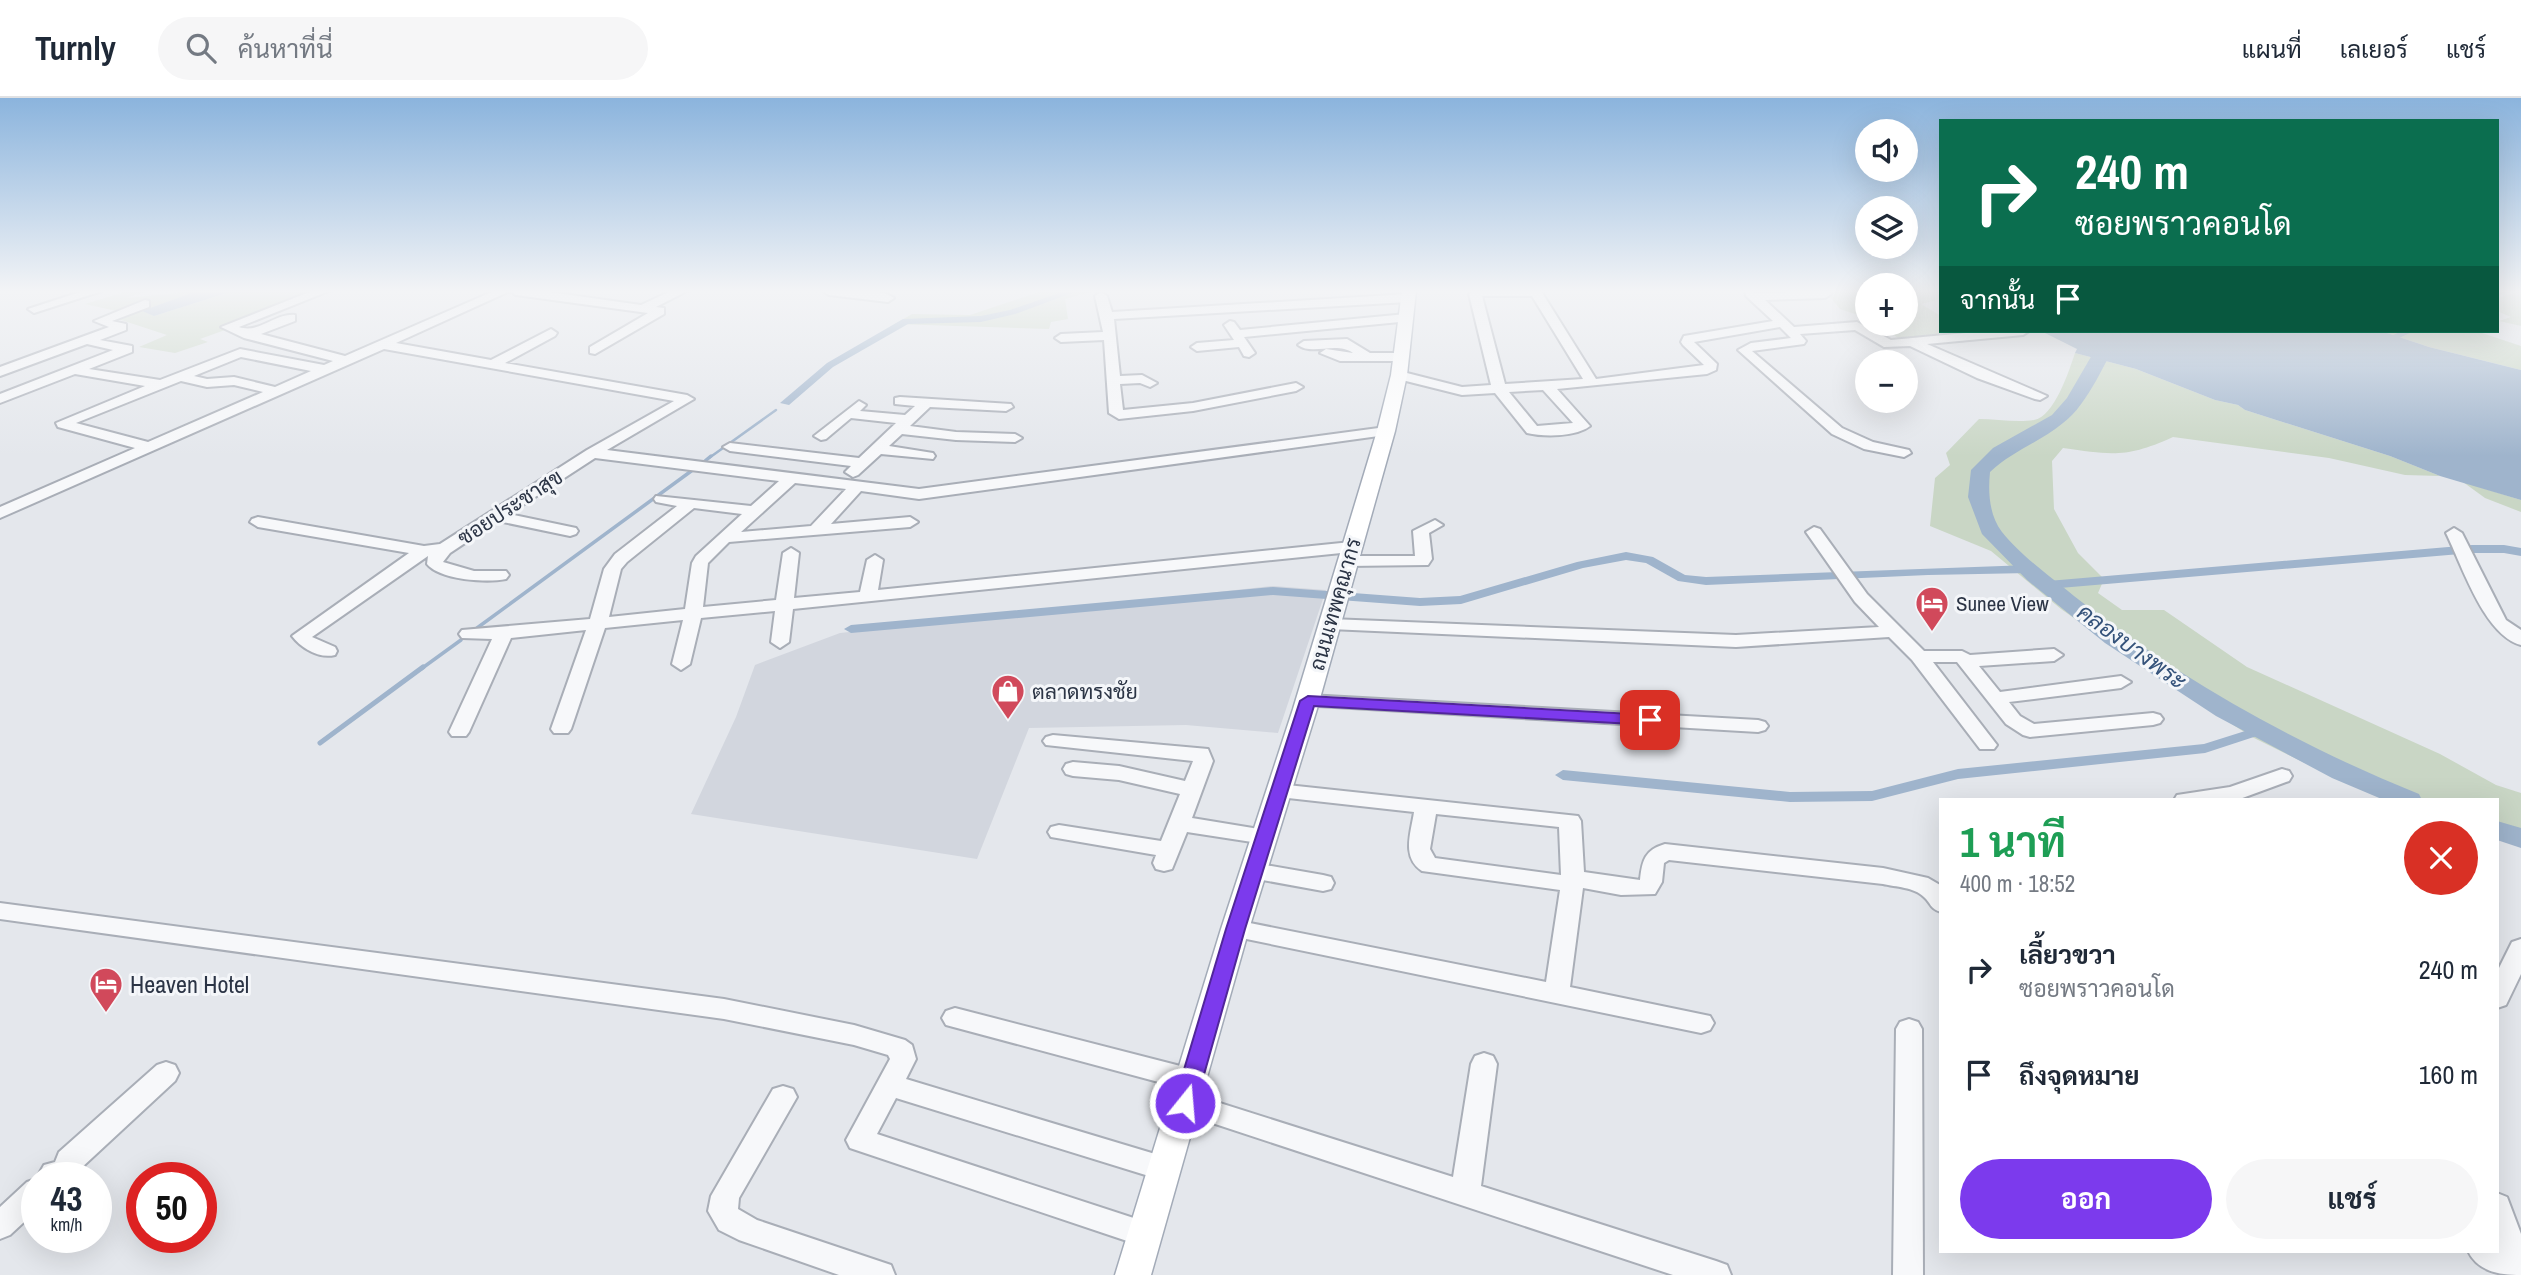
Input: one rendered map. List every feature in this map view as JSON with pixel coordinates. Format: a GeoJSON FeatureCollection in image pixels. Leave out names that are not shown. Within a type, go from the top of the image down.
{"type":"FeatureCollection","features":[{"type":"Feature","properties":{"kind":"main road","name":"ถนนเทพคุณากร"},"geometry":{"type":"LineString","coordinates":[[1133,1275],[1278,791],[1308,701],[1386,431],[1403,346]]}},
{"type":"Feature","properties":{"kind":"street"},"geometry":{"type":"LineString","coordinates":[[0,372],[73,346]]}},
{"type":"Feature","properties":{"kind":"street"},"geometry":{"type":"LineString","coordinates":[[0,399],[127,349],[112,346]]}},
{"type":"Feature","properties":{"kind":"street"},"geometry":{"type":"LineString","coordinates":[[290,346],[344,360]]}},
{"type":"Feature","properties":{"kind":"street"},"geometry":{"type":"LineString","coordinates":[[0,513],[375,346]]}},
{"type":"Feature","properties":{"kind":"street"},"geometry":{"type":"LineString","coordinates":[[390,346],[493,364],[527,346]]}},
{"type":"Feature","properties":{"kind":"street"},"geometry":{"type":"LineString","coordinates":[[595,349],[600,346]]}},
{"type":"Feature","properties":{"kind":"street"},"geometry":{"type":"LineString","coordinates":[[1110,346],[1116,413],[1122,415],[1193,407],[1296,387]]}},
{"type":"Feature","properties":{"kind":"street"},"geometry":{"type":"LineString","coordinates":[[1197,347],[1209,346]]}},
{"type":"Feature","properties":{"kind":"street"},"geometry":{"type":"LineString","coordinates":[[1352,346],[1367,357]]}},
{"type":"Feature","properties":{"kind":"street"},"geometry":{"type":"LineString","coordinates":[[1488,346],[1499,389],[1532,430],[1545,432],[1583,426],[1547,386]]}},
{"type":"Feature","properties":{"kind":"street"},"geometry":{"type":"LineString","coordinates":[[1569,346],[1592,383]]}},
{"type":"Feature","properties":{"kind":"street"},"geometry":{"type":"LineString","coordinates":[[1326,353],[1340,357],[1367,357],[1400,366],[1458,391],[1592,383],[1708,370],[1710,364],[1691,346]]}},
{"type":"Feature","properties":{"kind":"street"},"geometry":{"type":"LineString","coordinates":[[1760,346],[1744,350],[1837,430],[1869,446],[1904,453]]}},
{"type":"Feature","properties":{"kind":"street"},"geometry":{"type":"LineString","coordinates":[[1921,346],[1982,375],[2040,396]]}},
{"type":"Feature","properties":{"kind":"street"},"geometry":{"type":"LineString","coordinates":[[147,447],[108,434],[62,425],[240,353],[322,369]]}},
{"type":"Feature","properties":{"kind":"street","name":"ซอยประชาสุข"},"geometry":{"type":"LineString","coordinates":[[258,522],[424,551],[444,549],[592,453],[687,399],[493,364]]}},
{"type":"Feature","properties":{"kind":"street"},"geometry":{"type":"LineString","coordinates":[[76,370],[160,384]]}},
{"type":"Feature","properties":{"kind":"street"},"geometry":{"type":"LineString","coordinates":[[180,377],[207,383],[234,381],[274,391]]}},
{"type":"Feature","properties":{"kind":"street"},"geometry":{"type":"LineString","coordinates":[[1112,381],[1142,379],[1150,383]]}},
{"type":"Feature","properties":{"kind":"street"},"geometry":{"type":"LineString","coordinates":[[900,401],[1006,407]]}},
{"type":"Feature","properties":{"kind":"street"},"geometry":{"type":"LineString","coordinates":[[842,483],[926,403]]}},
{"type":"Feature","properties":{"kind":"street"},"geometry":{"type":"LineString","coordinates":[[821,436],[854,409],[902,425],[956,436],[1015,438]]}},
{"type":"Feature","properties":{"kind":"street"},"geometry":{"type":"LineString","coordinates":[[592,453],[907,493],[930,493],[1386,431]]}},
{"type":"Feature","properties":{"kind":"street"},"geometry":{"type":"LineString","coordinates":[[730,447],[863,463]]}},
{"type":"Feature","properties":{"kind":"street"},"geometry":{"type":"LineString","coordinates":[[878,449],[928,456]]}},
{"type":"Feature","properties":{"kind":"street"},"geometry":{"type":"LineString","coordinates":[[681,664],[693,614],[700,562],[723,538],[793,477]]}},
{"type":"Feature","properties":{"kind":"street"},"geometry":{"type":"LineString","coordinates":[[816,530],[859,485]]}},
{"type":"Feature","properties":{"kind":"street"},"geometry":{"type":"LineString","coordinates":[[663,499],[755,511]]}},
{"type":"Feature","properties":{"kind":"street"},"geometry":{"type":"LineString","coordinates":[[561,729],[598,623],[613,569],[621,558],[690,503]]}},
{"type":"Feature","properties":{"kind":"street"},"geometry":{"type":"LineString","coordinates":[[498,516],[570,531]]}},
{"type":"Feature","properties":{"kind":"street"},"geometry":{"type":"LineString","coordinates":[[723,538],[910,522]]}},
{"type":"Feature","properties":{"kind":"street"},"geometry":{"type":"LineString","coordinates":[[468,634],[1349,554],[1422,561],[1421,531],[1435,525]]}},
{"type":"Feature","properties":{"kind":"street"},"geometry":{"type":"LineString","coordinates":[[1814,532],[1861,598],[1919,656],[1987,745]]}},
{"type":"Feature","properties":{"kind":"street"},"geometry":{"type":"LineString","coordinates":[[2454,533],[2499,623],[2521,639]]}},
{"type":"Feature","properties":{"kind":"street"},"geometry":{"type":"LineString","coordinates":[[444,549],[435,564],[474,576],[500,575]]}},
{"type":"Feature","properties":{"kind":"street","name":"ซอยประชาสุข"},"geometry":{"type":"LineString","coordinates":[[328,651],[306,642],[301,636],[424,551]]}},
{"type":"Feature","properties":{"kind":"street"},"geometry":{"type":"LineString","coordinates":[[780,642],[791,553]]}},
{"type":"Feature","properties":{"kind":"street"},"geometry":{"type":"LineString","coordinates":[[868,596],[876,560]]}},
{"type":"Feature","properties":{"kind":"street"},"geometry":{"type":"LineString","coordinates":[[1330,624],[1735,641],[1892,631]]}},
{"type":"Feature","properties":{"kind":"street"},"geometry":{"type":"LineString","coordinates":[[459,732],[504,632]]}},
{"type":"Feature","properties":{"kind":"street"},"geometry":{"type":"LineString","coordinates":[[1967,661],[2054,654]]}},
{"type":"Feature","properties":{"kind":"street"},"geometry":{"type":"LineString","coordinates":[[1919,656],[1956,656],[1967,661],[2013,720],[2030,731],[2153,719]]}},
{"type":"Feature","properties":{"kind":"street"},"geometry":{"type":"LineString","coordinates":[[1995,698],[2120,682]]}},
{"type":"Feature","properties":{"kind":"street"},"geometry":{"type":"LineString","coordinates":[[1308,701],[1758,726]]}},
{"type":"Feature","properties":{"kind":"street"},"geometry":{"type":"LineString","coordinates":[[1053,741],[1198,753],[1203,756],[1166,857],[1059,832]]}},
{"type":"Feature","properties":{"kind":"street"},"geometry":{"type":"LineString","coordinates":[[1073,769],[1119,773],[1192,790]]}},
{"type":"Feature","properties":{"kind":"street"},"geometry":{"type":"LineString","coordinates":[[2201,798],[2233,794],[2282,776]]}},
{"type":"Feature","properties":{"kind":"street"},"geometry":{"type":"LineString","coordinates":[[1278,791],[1570,821],[1573,881],[1557,993]]}},
{"type":"Feature","properties":{"kind":"street"},"geometry":{"type":"LineString","coordinates":[[1426,807],[1419,849],[1422,860],[1443,869],[1647,888],[1651,882],[1653,860],[1658,855],[1679,853],[1883,876],[1920,884],[1932,891],[1939,901]]}},
{"type":"Feature","properties":{"kind":"street"},"geometry":{"type":"LineString","coordinates":[[1179,823],[1265,836]]}},
{"type":"Feature","properties":{"kind":"street"},"geometry":{"type":"LineString","coordinates":[[1254,871],[1323,883]]}},
{"type":"Feature","properties":{"kind":"street"},"geometry":{"type":"LineString","coordinates":[[0,911],[724,1009],[854,1035],[896,1047],[902,1052],[903,1059],[860,1140],[1145,1234]]}},
{"type":"Feature","properties":{"kind":"street"},"geometry":{"type":"LineString","coordinates":[[1236,929],[1701,1023]]}},
{"type":"Feature","properties":{"kind":"street"},"geometry":{"type":"LineString","coordinates":[[2499,994],[2521,948]]}},
{"type":"Feature","properties":{"kind":"street"},"geometry":{"type":"LineString","coordinates":[[955,1018],[1189,1092],[1465,1194],[1716,1275]]}},
{"type":"Feature","properties":{"kind":"street"},"geometry":{"type":"LineString","coordinates":[[1908,1275],[1909,1029]]}},
{"type":"Feature","properties":{"kind":"street"},"geometry":{"type":"LineString","coordinates":[[1465,1194],[1484,1064]]}},
{"type":"Feature","properties":{"kind":"street"},"geometry":{"type":"LineString","coordinates":[[67,1162],[166,1073]]}},
{"type":"Feature","properties":{"kind":"street"},"geometry":{"type":"LineString","coordinates":[[891,1086],[1165,1169]]}},
{"type":"Feature","properties":{"kind":"street"},"geometry":{"type":"LineString","coordinates":[[783,1097],[726,1196],[723,1211],[729,1221],[749,1231],[880,1275]]}},
{"type":"Feature","properties":{"kind":"street"},"geometry":{"type":"LineString","coordinates":[[0,1226],[21,1206]]}},
{"type":"Feature","properties":{"kind":"street"},"geometry":{"type":"LineString","coordinates":[[2499,1212],[2520,1273]]}},
{"type":"Feature","properties":{"kind":"street"},"geometry":{"type":"LineString","coordinates":[[2486,1253],[2520,1273]]}},
{"type":"Feature","properties":{"kind":"shaded area","name":"ตลาดทรงชัย"},"geometry":{"type":"Polygon","coordinates":[[[1273,586],[1326,590],[1278,733],[1186,725],[1029,728],[977,859],[691,814],[736,717],[755,665],[840,633],[1273,586]]]}},
{"type":"Feature","properties":{"kind":"green space"},"geometry":{"type":"Polygon","coordinates":[[[142,346],[196,346],[175,353],[139,347],[142,346]]]}},
{"type":"Feature","properties":{"kind":"green space"},"geometry":{"type":"Polygon","coordinates":[[[2426,346],[2521,346],[2521,370],[2426,346]]]}},
{"type":"Feature","properties":{"kind":"green space"},"geometry":{"type":"Polygon","coordinates":[[[2075,353],[2136,369],[2215,400],[2238,405],[2245,410],[2390,456],[2440,476],[2405,475],[2329,458],[2173,437],[2131,452],[2094,452],[2063,448],[2052,461],[2054,509],[2078,553],[2104,579],[2098,593],[2122,610],[2164,610],[2247,667],[2440,754],[2496,785],[2521,793],[2521,833],[2499,826],[2499,798],[2404,798],[2348,784],[2252,737],[2149,671],[2061,609],[1991,551],[1930,526],[1935,478],[1950,465],[1946,453],[1979,419],[2021,421],[2041,417],[2054,402],[2075,353]]]}},
{"type":"Feature","properties":{"kind":"green space"},"geometry":{"type":"Polygon","coordinates":[[[2463,482],[2521,500],[2521,512],[2485,498],[2463,482]]]}},
{"type":"Feature","properties":{"kind":"water"},"geometry":{"type":"Polygon","coordinates":[[[2071,346],[2426,346],[2521,370],[2521,500],[2440,476],[2390,456],[2245,410],[2238,405],[2215,400],[2136,369],[2075,353],[2077,349],[2071,346]]]}},
{"type":"Feature","properties":{"kind":"waterway"},"geometry":{"type":"LineString","coordinates":[[785,403],[830,365],[863,346]]}},
{"type":"Feature","properties":{"kind":"waterway","name":"คลองบางพระ"},"geometry":{"type":"LineString","coordinates":[[2105,346],[2074,400],[2058,419],[2000,452],[1981,470],[1978,497],[1992,534],[2035,575],[2113,638],[2225,711],[2341,772],[2404,798]]}},
{"type":"Feature","properties":{"kind":"waterway"},"geometry":{"type":"LineString","coordinates":[[709,458],[776,410]]}},
{"type":"Feature","properties":{"kind":"waterway"},"geometry":{"type":"LineString","coordinates":[[705,461],[711,456]]}},
{"type":"Feature","properties":{"kind":"waterway"},"geometry":{"type":"LineString","coordinates":[[477,628],[694,469]]}},
{"type":"Feature","properties":{"kind":"waterway"},"geometry":{"type":"LineString","coordinates":[[2048,585],[2472,549],[2521,552]]}},
{"type":"Feature","properties":{"kind":"waterway"},"geometry":{"type":"LineString","coordinates":[[851,629],[1273,591],[1420,602],[1461,600],[1581,565],[1626,556],[1649,560],[1682,578],[1706,581],[2029,569]]}},
{"type":"Feature","properties":{"kind":"waterway"},"geometry":{"type":"LineString","coordinates":[[421,669],[461,640]]}},
{"type":"Feature","properties":{"kind":"waterway"},"geometry":{"type":"LineString","coordinates":[[320,743],[423,667]]}},
{"type":"Feature","properties":{"kind":"waterway"},"geometry":{"type":"LineString","coordinates":[[1563,775],[1790,797],[1872,796],[1958,774],[2205,748],[2261,730]]}},
{"type":"Feature","properties":{"kind":"waterway","name":"คลองบางพระ"},"geometry":{"type":"LineString","coordinates":[[2499,831],[2521,838]]}},
{"type":"Feature","properties":{"kind":"place","name":"Sunee View"},"geometry":{"type":"Point","coordinates":[1932,633]}},
{"type":"Feature","properties":{"kind":"place","name":"ตลาดทรงชัย"},"geometry":{"type":"Point","coordinates":[1008,721]}},
{"type":"Feature","properties":{"kind":"place","name":"Heaven Hotel"},"geometry":{"type":"Point","coordinates":[106,1014]}},
{"type":"Feature","properties":{"kind":"route"},"geometry":{"type":"LineString","coordinates":[[1185,1103],[1278,791],[1308,701],[1650,720]]}}]}
